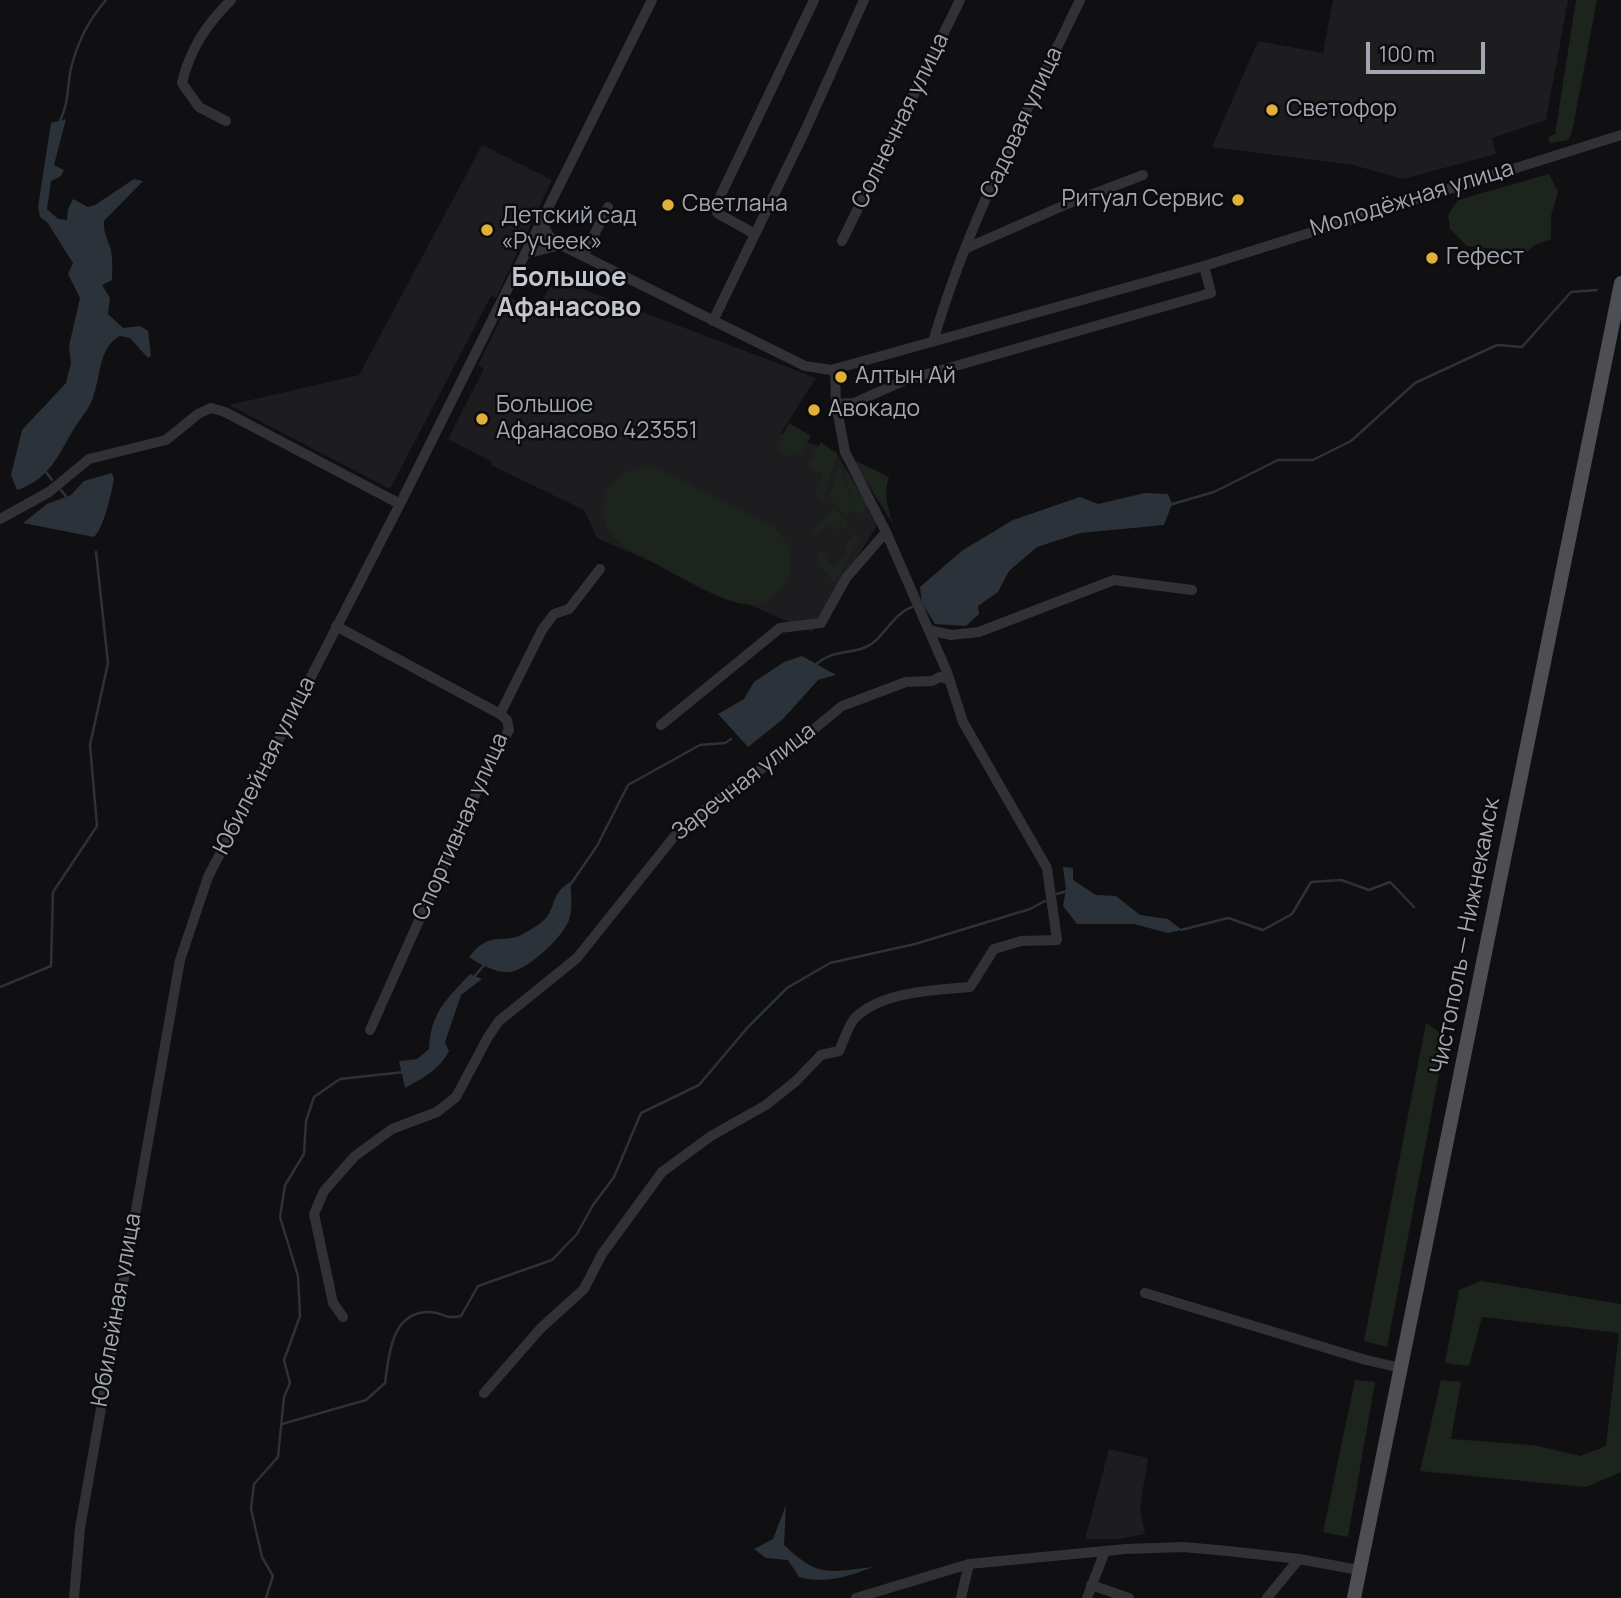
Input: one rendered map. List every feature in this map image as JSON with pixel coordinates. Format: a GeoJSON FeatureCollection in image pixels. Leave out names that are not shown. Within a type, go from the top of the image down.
{"type":"FeatureCollection","features":[{"type":"Feature","properties":{"kind":"main road","name":"Чистополь — Нижнекамск"},"geometry":{"type":"LineString","coordinates":[[1354,1598],[1621,283]]}},
{"type":"Feature","properties":{"kind":"street"},"geometry":{"type":"LineString","coordinates":[[226,121],[199,107],[182,83],[188,58],[200,35],[230,0]]}},
{"type":"Feature","properties":{"kind":"street","name":"Юбилейная улица"},"geometry":{"type":"LineString","coordinates":[[74,1598],[80,1528],[180,960],[208,877],[400,504],[652,0]]}},
{"type":"Feature","properties":{"kind":"street"},"geometry":{"type":"LineString","coordinates":[[755,234],[721,218],[717,214],[716,205],[814,0]]}},
{"type":"Feature","properties":{"kind":"street"},"geometry":{"type":"LineString","coordinates":[[713,321],[864,0]]}},
{"type":"Feature","properties":{"kind":"street","name":"Солнечная улица"},"geometry":{"type":"LineString","coordinates":[[842,241],[960,0]]}},
{"type":"Feature","properties":{"kind":"street","name":"Садовая улица"},"geometry":{"type":"LineString","coordinates":[[967,248],[981,211],[1080,0]]}},
{"type":"Feature","properties":{"kind":"street","name":"Молодёжная улица"},"geometry":{"type":"LineString","coordinates":[[541,221],[549,236],[561,245],[805,366],[835,369],[1204,266],[1621,135]]}},
{"type":"Feature","properties":{"kind":"street"},"geometry":{"type":"LineString","coordinates":[[933,342],[967,248],[1143,175]]}},
{"type":"Feature","properties":{"kind":"street"},"geometry":{"type":"LineString","coordinates":[[584,255],[608,206]]}},
{"type":"Feature","properties":{"kind":"street"},"geometry":{"type":"LineString","coordinates":[[525,254],[561,245]]}},
{"type":"Feature","properties":{"kind":"street"},"geometry":{"type":"LineString","coordinates":[[836,404],[854,403],[903,381],[1210,293],[1204,266]]}},
{"type":"Feature","properties":{"kind":"street"},"geometry":{"type":"LineString","coordinates":[[484,1393],[541,1328],[584,1289],[602,1254],[662,1172],[711,1136],[766,1105],[796,1081],[821,1055],[839,1051],[855,1017],[881,1002],[931,990],[970,987],[995,949],[1021,942],[1057,940],[1047,868],[963,722],[929,630],[886,531],[845,452],[836,404],[835,369]]}},
{"type":"Feature","properties":{"kind":"street"},"geometry":{"type":"LineString","coordinates":[[0,519],[49,492],[89,459],[166,440],[198,414],[211,408],[225,412],[400,504]]}},
{"type":"Feature","properties":{"kind":"street"},"geometry":{"type":"LineString","coordinates":[[661,724],[780,628],[821,623],[846,578],[886,531]]}},
{"type":"Feature","properties":{"kind":"street","name":"Спортивная улица"},"geometry":{"type":"LineString","coordinates":[[370,1030],[484,775],[509,730],[507,720],[500,714],[542,630],[554,614],[569,609],[600,569]]}},
{"type":"Feature","properties":{"kind":"street"},"geometry":{"type":"LineString","coordinates":[[929,630],[951,635],[979,632],[1114,580],[1192,590]]}},
{"type":"Feature","properties":{"kind":"street"},"geometry":{"type":"LineString","coordinates":[[336,626],[500,714]]}},
{"type":"Feature","properties":{"kind":"street","name":"Заречная улица"},"geometry":{"type":"LineString","coordinates":[[343,1317],[333,1303],[314,1214],[317,1203],[335,1176],[355,1156],[392,1129],[437,1112],[456,1097],[499,1021],[577,958],[681,828],[741,782],[780,757],[842,706],[906,682],[932,681],[940,677],[947,679]]}},
{"type":"Feature","properties":{"kind":"street"},"geometry":{"type":"LineString","coordinates":[[1145,1293],[1366,1360],[1401,1368]]}},
{"type":"Feature","properties":{"kind":"street"},"geometry":{"type":"LineString","coordinates":[[856,1598],[970,1564],[1105,1551],[1183,1547],[1299,1559],[1359,1570]]}},
{"type":"Feature","properties":{"kind":"street"},"geometry":{"type":"LineString","coordinates":[[1087,1598],[1105,1551]]}},
{"type":"Feature","properties":{"kind":"street"},"geometry":{"type":"LineString","coordinates":[[1267,1598],[1299,1559]]}},
{"type":"Feature","properties":{"kind":"street"},"geometry":{"type":"LineString","coordinates":[[961,1598],[970,1564]]}},
{"type":"Feature","properties":{"kind":"street"},"geometry":{"type":"LineString","coordinates":[[1091,1585],[1129,1598]]}},
{"type":"Feature","properties":{"kind":"shaded area"},"geometry":{"type":"Polygon","coordinates":[[[1333,0],[1568,0],[1546,120],[1492,138],[1496,154],[1403,179],[1353,165],[1212,147],[1258,41],[1323,53],[1333,0]]]}},
{"type":"Feature","properties":{"kind":"shaded area"},"geometry":{"type":"Polygon","coordinates":[[[1576,0],[1597,0],[1572,132],[1568,140],[1550,143],[1548,137],[1555,134],[1576,0]]]}},
{"type":"Feature","properties":{"kind":"shaded area"},"geometry":{"type":"Polygon","coordinates":[[[66,119],[54,165],[64,170],[61,176],[51,181],[47,209],[58,219],[67,220],[73,199],[88,207],[134,179],[143,181],[104,221],[112,254],[112,280],[102,285],[110,298],[108,314],[123,328],[140,326],[148,331],[151,356],[148,358],[130,338],[120,336],[113,341],[104,354],[91,403],[58,456],[37,480],[17,490],[11,475],[22,430],[66,383],[71,363],[69,346],[80,298],[68,274],[73,263],[47,222],[40,217],[38,207],[51,123],[66,119]]]}},
{"type":"Feature","properties":{"kind":"shaded area"},"geometry":{"type":"Polygon","coordinates":[[[482,145],[552,180],[496,298],[491,296],[390,489],[229,405],[359,375],[482,145]]]}},
{"type":"Feature","properties":{"kind":"shaded area"},"geometry":{"type":"Polygon","coordinates":[[[1549,174],[1558,192],[1551,216],[1551,239],[1535,245],[1511,265],[1507,250],[1467,246],[1450,229],[1448,215],[1458,200],[1549,174]]]}},
{"type":"Feature","properties":{"kind":"shaded area"},"geometry":{"type":"Polygon","coordinates":[[[556,279],[816,378],[781,433],[836,452],[877,525],[812,632],[597,538],[584,510],[491,465],[492,462],[448,439],[484,369],[478,365],[511,298],[535,309],[556,279]]]}},
{"type":"Feature","properties":{"kind":"shaded area"},"geometry":{"type":"Polygon","coordinates":[[[789,423],[811,436],[801,456],[793,453],[790,457],[775,449],[789,423]]]}},
{"type":"Feature","properties":{"kind":"shaded area"},"geometry":{"type":"Polygon","coordinates":[[[821,442],[837,454],[823,501],[815,494],[823,475],[807,466],[821,442]]]}},
{"type":"Feature","properties":{"kind":"shaded area"},"geometry":{"type":"Polygon","coordinates":[[[852,459],[889,477],[886,495],[893,524],[852,459]]]}},
{"type":"Feature","properties":{"kind":"shaded area"},"geometry":{"type":"Polygon","coordinates":[[[840,463],[853,510],[843,464],[868,506],[862,514],[853,511],[845,515],[829,497],[840,463]]]}},
{"type":"Feature","properties":{"kind":"shaded area"},"geometry":{"type":"Polygon","coordinates":[[[648,466],[664,471],[768,524],[778,532],[788,546],[791,557],[790,573],[781,590],[757,604],[738,603],[682,578],[626,547],[614,537],[606,524],[603,511],[610,486],[632,469],[648,466]]]}},
{"type":"Feature","properties":{"kind":"shaded area"},"geometry":{"type":"Polygon","coordinates":[[[112,473],[114,479],[107,510],[94,537],[23,523],[47,504],[71,495],[84,481],[112,473]]]}},
{"type":"Feature","properties":{"kind":"shaded area"},"geometry":{"type":"Polygon","coordinates":[[[1145,493],[1168,494],[1172,504],[1164,525],[1080,533],[1037,547],[1009,571],[998,592],[978,606],[979,614],[966,626],[935,624],[922,603],[920,587],[963,550],[1013,520],[1080,497],[1098,504],[1145,493]]]}},
{"type":"Feature","properties":{"kind":"shaded area"},"geometry":{"type":"Polygon","coordinates":[[[835,508],[849,524],[844,529],[841,525],[833,531],[827,525],[814,535],[811,532],[835,508]]]}},
{"type":"Feature","properties":{"kind":"shaded area"},"geometry":{"type":"Polygon","coordinates":[[[855,533],[859,537],[835,583],[816,562],[820,559],[818,554],[821,551],[833,567],[848,554],[845,547],[855,533]]]}},
{"type":"Feature","properties":{"kind":"shaded area"},"geometry":{"type":"Polygon","coordinates":[[[802,656],[836,675],[818,680],[783,719],[748,747],[718,714],[744,699],[754,682],[784,662],[802,656]]]}},
{"type":"Feature","properties":{"kind":"shaded area"},"geometry":{"type":"Polygon","coordinates":[[[1063,867],[1073,868],[1073,880],[1096,895],[1116,896],[1140,915],[1168,919],[1182,930],[1168,933],[1134,924],[1077,924],[1063,906],[1066,889],[1063,867]]]}},
{"type":"Feature","properties":{"kind":"shaded area"},"geometry":{"type":"Polygon","coordinates":[[[570,882],[569,920],[560,935],[534,960],[516,970],[504,972],[488,968],[469,957],[490,940],[516,937],[538,925],[546,918],[557,895],[570,882]]]}},
{"type":"Feature","properties":{"kind":"shaded area"},"geometry":{"type":"Polygon","coordinates":[[[470,974],[482,979],[461,995],[445,1042],[449,1051],[435,1068],[405,1088],[399,1061],[417,1059],[429,1049],[433,1025],[441,1007],[470,974]]]}},
{"type":"Feature","properties":{"kind":"shaded area"},"geometry":{"type":"Polygon","coordinates":[[[1426,1023],[1446,1037],[1387,1347],[1364,1341],[1426,1023]]]}},
{"type":"Feature","properties":{"kind":"shaded area"},"geometry":{"type":"Polygon","coordinates":[[[1481,1281],[1621,1304],[1621,1472],[1586,1487],[1420,1471],[1441,1380],[1461,1382],[1451,1439],[1533,1445],[1580,1456],[1606,1446],[1619,1333],[1482,1317],[1469,1366],[1445,1363],[1459,1290],[1481,1281]]]}},
{"type":"Feature","properties":{"kind":"shaded area"},"geometry":{"type":"Polygon","coordinates":[[[1355,1380],[1375,1382],[1348,1537],[1323,1532],[1355,1380]]]}},
{"type":"Feature","properties":{"kind":"shaded area"},"geometry":{"type":"Polygon","coordinates":[[[1109,1449],[1148,1458],[1140,1507],[1145,1534],[1120,1539],[1085,1539],[1109,1449]]]}},
{"type":"Feature","properties":{"kind":"shaded area"},"geometry":{"type":"Polygon","coordinates":[[[786,1505],[784,1545],[796,1556],[815,1568],[824,1570],[873,1567],[845,1576],[818,1580],[799,1577],[788,1560],[766,1558],[754,1549],[773,1539],[786,1505]]]}},
{"type":"Feature","properties":{"kind":"waterway"},"geometry":{"type":"LineString","coordinates":[[60,121],[77,49],[84,32],[106,0]]}},
{"type":"Feature","properties":{"kind":"waterway"},"geometry":{"type":"LineString","coordinates":[[1169,505],[1214,492],[1278,460],[1313,460],[1351,441],[1415,383],[1497,345],[1522,347],[1571,292],[1597,290]]}},
{"type":"Feature","properties":{"kind":"waterway"},"geometry":{"type":"LineString","coordinates":[[46,472],[52,480]]}},
{"type":"Feature","properties":{"kind":"waterway"},"geometry":{"type":"LineString","coordinates":[[61,490],[67,498]]}},
{"type":"Feature","properties":{"kind":"waterway"},"geometry":{"type":"LineString","coordinates":[[0,987],[51,966],[53,892],[97,826],[90,745],[108,663],[96,552]]}},
{"type":"Feature","properties":{"kind":"waterway"},"geometry":{"type":"LineString","coordinates":[[814,666],[827,657],[872,644],[898,616],[912,607]]}},
{"type":"Feature","properties":{"kind":"waterway"},"geometry":{"type":"LineString","coordinates":[[570,885],[597,846],[628,785],[700,745],[725,743],[731,739]]}},
{"type":"Feature","properties":{"kind":"waterway"},"geometry":{"type":"LineString","coordinates":[[1181,930],[1228,918],[1263,930],[1292,914],[1311,882],[1341,880],[1369,890],[1390,882],[1414,907]]}},
{"type":"Feature","properties":{"kind":"waterway"},"geometry":{"type":"LineString","coordinates":[[1057,894],[1070,890]]}},
{"type":"Feature","properties":{"kind":"waterway"},"geometry":{"type":"LineString","coordinates":[[282,1424],[366,1400],[385,1383],[394,1337],[407,1319],[430,1312],[451,1317],[461,1316],[478,1286],[552,1260],[577,1234],[593,1205],[614,1177],[641,1113],[699,1085],[748,1027],[787,988],[830,963],[915,944],[1030,909],[1045,901]]}},
{"type":"Feature","properties":{"kind":"waterway"},"geometry":{"type":"LineString","coordinates":[[473,978],[485,964]]}},
{"type":"Feature","properties":{"kind":"waterway"},"geometry":{"type":"LineString","coordinates":[[266,1598],[273,1576],[262,1557],[251,1509],[254,1484],[278,1457],[284,1397],[290,1383],[284,1360],[300,1316],[298,1276],[280,1217],[285,1185],[304,1154],[306,1121],[314,1097],[340,1079],[404,1072]]}},
{"type":"Feature","properties":{"kind":"place","name":"Светофор"},"geometry":{"type":"Point","coordinates":[1272,110]}},
{"type":"Feature","properties":{"kind":"place","name":"Ритуал Сервис"},"geometry":{"type":"Point","coordinates":[1238,200]}},
{"type":"Feature","properties":{"kind":"place","name":"Светлана"},"geometry":{"type":"Point","coordinates":[668,205]}},
{"type":"Feature","properties":{"kind":"place","name":"Детский сад «Ручеек»"},"geometry":{"type":"Point","coordinates":[487,230]}},
{"type":"Feature","properties":{"kind":"place","name":"Гефест"},"geometry":{"type":"Point","coordinates":[1432,258]}},
{"type":"Feature","properties":{"kind":"place","name":"Алтын Ай"},"geometry":{"type":"Point","coordinates":[841,377]}},
{"type":"Feature","properties":{"kind":"place","name":"Авокадо"},"geometry":{"type":"Point","coordinates":[814,410]}},
{"type":"Feature","properties":{"kind":"place","name":"Большое Афанасово 423551"},"geometry":{"type":"Point","coordinates":[482,419]}},
{"type":"Feature","properties":{"kind":"district","name":"Большое Афанасово"},"geometry":{"type":"Point","coordinates":[569,294]}}]}
